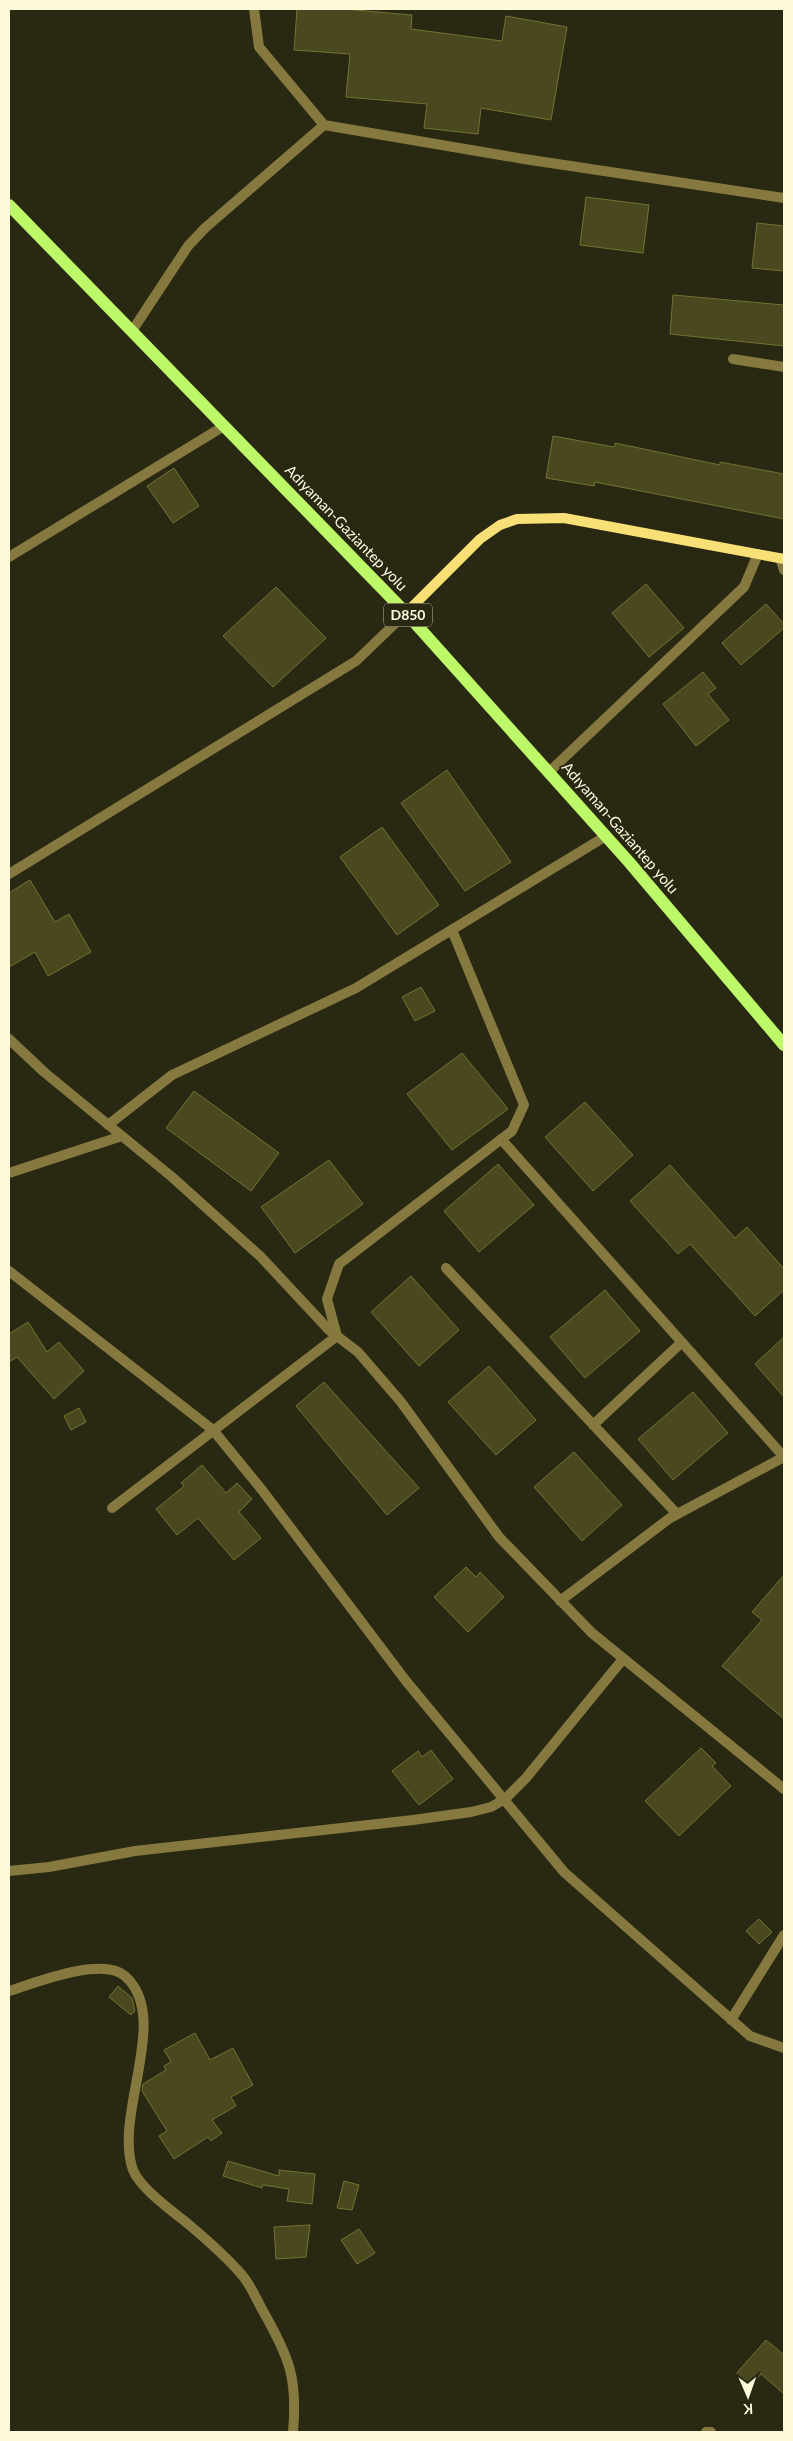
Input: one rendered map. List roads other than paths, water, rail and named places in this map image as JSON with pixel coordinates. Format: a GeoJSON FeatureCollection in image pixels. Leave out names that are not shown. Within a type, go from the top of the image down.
{"type":"FeatureCollection","features":[{"type":"Feature","properties":{"kind":"main road","name":"Adıyaman-Gaziantep yolu"},"geometry":{"type":"LineString","coordinates":[[9,205],[406,613],[606,836],[784,1045]]}},
{"type":"Feature","properties":{"kind":"street"},"geometry":{"type":"LineString","coordinates":[[254,9],[259,47],[324,125],[524,159],[784,198]]}},
{"type":"Feature","properties":{"kind":"street"},"geometry":{"type":"LineString","coordinates":[[132,331],[188,246],[205,228],[324,125]]}},
{"type":"Feature","properties":{"kind":"street"},"geometry":{"type":"LineString","coordinates":[[733,359],[784,367]]}},
{"type":"Feature","properties":{"kind":"street"},"geometry":{"type":"LineString","coordinates":[[9,557],[224,426]]}},
{"type":"Feature","properties":{"kind":"street"},"geometry":{"type":"LineString","coordinates":[[9,874],[356,661],[480,539],[500,525],[516,519],[564,518],[782,559],[784,570]]}},
{"type":"Feature","properties":{"kind":"street"},"geometry":{"type":"LineString","coordinates":[[549,772],[744,587],[758,554]]}},
{"type":"Feature","properties":{"kind":"street"},"geometry":{"type":"LineString","coordinates":[[108,1125],[172,1075],[356,988],[606,836]]}},
{"type":"Feature","properties":{"kind":"street"},"geometry":{"type":"LineString","coordinates":[[337,1336],[327,1299],[339,1264],[512,1131],[524,1105],[452,930]]}},
{"type":"Feature","properties":{"kind":"street"},"geometry":{"type":"LineString","coordinates":[[9,1039],[44,1072],[122,1136],[260,1256],[337,1336],[358,1352],[401,1402],[499,1537],[592,1633],[784,1789]]}},
{"type":"Feature","properties":{"kind":"street"},"geometry":{"type":"LineString","coordinates":[[9,1173],[122,1136]]}},
{"type":"Feature","properties":{"kind":"street"},"geometry":{"type":"LineString","coordinates":[[501,1139],[784,1457],[677,1514],[560,1601]]}},
{"type":"Feature","properties":{"kind":"street"},"geometry":{"type":"LineString","coordinates":[[446,1268],[677,1514]]}},
{"type":"Feature","properties":{"kind":"street"},"geometry":{"type":"LineString","coordinates":[[9,1271],[212,1430],[262,1490],[406,1681],[564,1872],[750,2036],[784,2048]]}},
{"type":"Feature","properties":{"kind":"street"},"geometry":{"type":"LineString","coordinates":[[112,1508],[337,1336]]}},
{"type":"Feature","properties":{"kind":"street"},"geometry":{"type":"LineString","coordinates":[[593,1425],[682,1342]]}},
{"type":"Feature","properties":{"kind":"street"},"geometry":{"type":"LineString","coordinates":[[9,1871],[49,1867],[136,1851],[471,1812],[491,1807],[505,1799],[526,1778],[623,1659]]}},
{"type":"Feature","properties":{"kind":"street"},"geometry":{"type":"LineString","coordinates":[[731,2020],[784,1935]]}},
{"type":"Feature","properties":{"kind":"street"},"geometry":{"type":"LineString","coordinates":[[9,1991],[80,1969],[103,1970],[123,1974],[135,1987],[142,2007],[143,2048],[132,2094],[128,2135],[134,2170],[163,2204],[244,2276],[289,2362],[295,2392],[293,2432]]}},
{"type":"Feature","properties":{"kind":"street"},"geometry":{"type":"LineString","coordinates":[[706,2432],[711,2432]]}}]}
